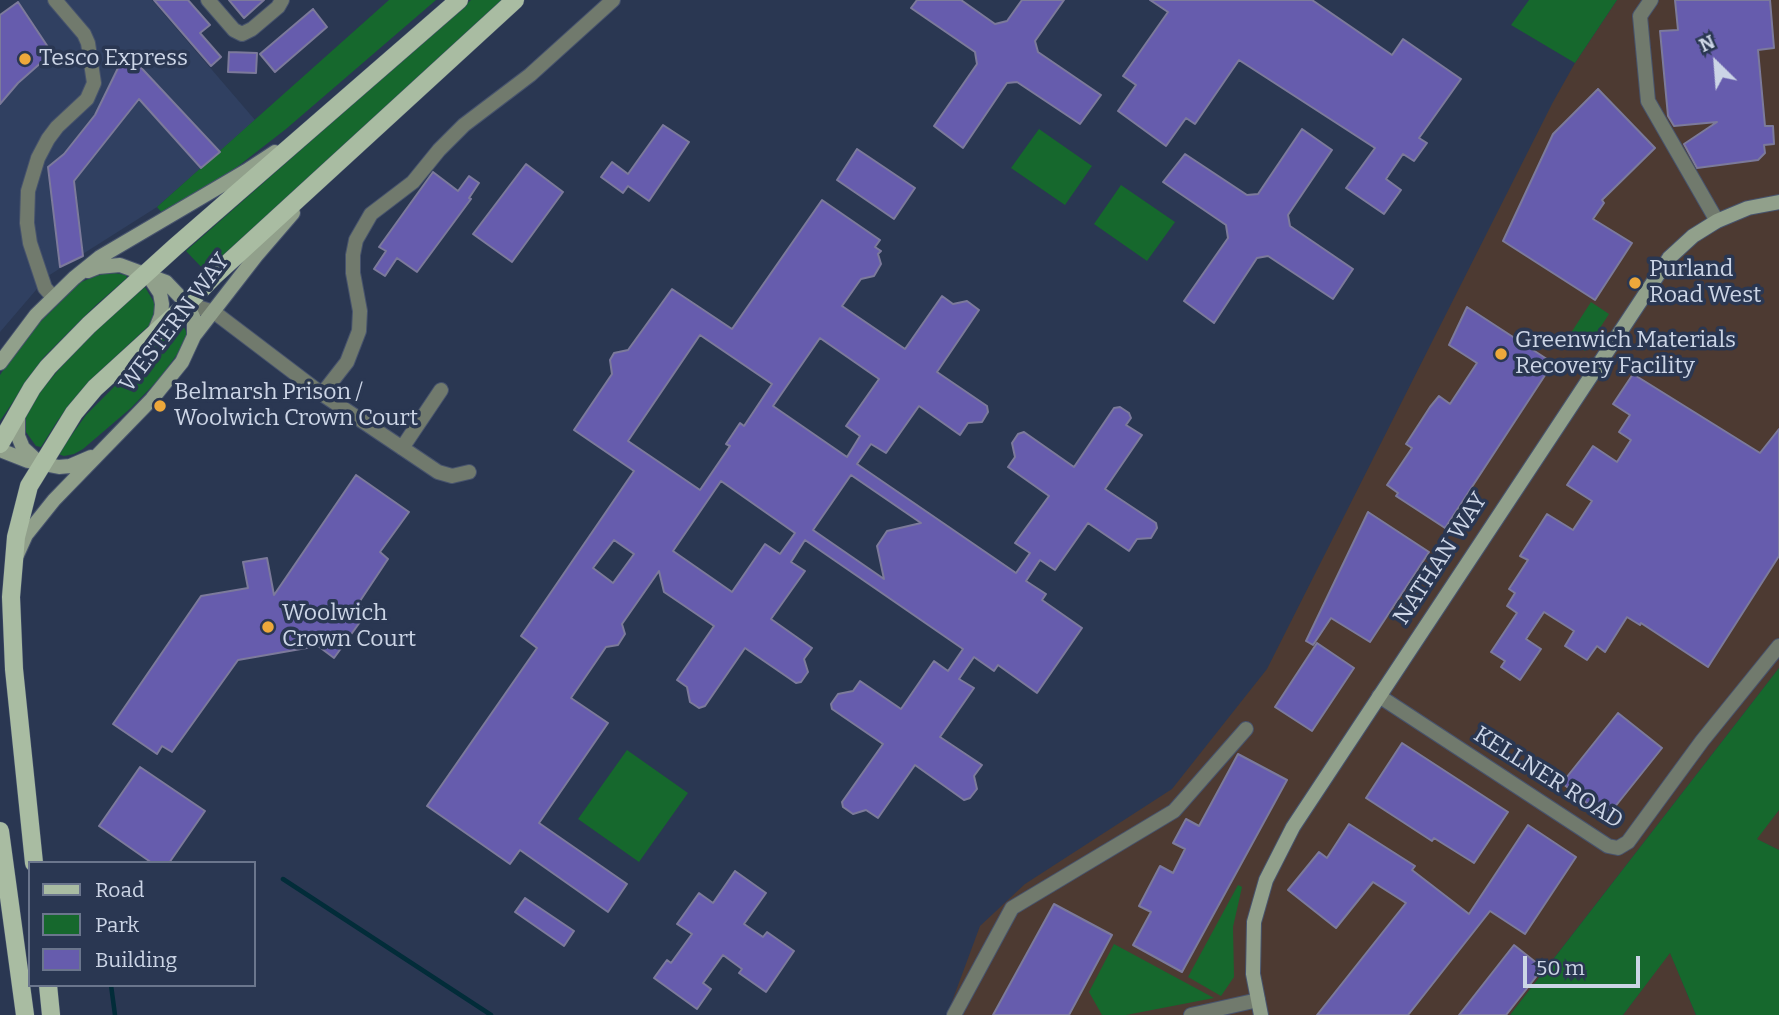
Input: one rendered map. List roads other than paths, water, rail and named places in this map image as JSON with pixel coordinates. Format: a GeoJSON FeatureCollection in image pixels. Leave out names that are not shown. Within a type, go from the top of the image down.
{"type":"FeatureCollection","features":[{"type":"Feature","properties":{"kind":"main road","name":"WESTERN WAY"},"geometry":{"type":"LineString","coordinates":[[0,444],[32,388],[65,349],[147,273],[459,0]]}},
{"type":"Feature","properties":{"kind":"main road","name":"WESTERN WAY"},"geometry":{"type":"LineString","coordinates":[[34,861],[14,669],[11,609],[12,567],[21,513],[29,486],[67,423],[95,388],[515,0]]}},
{"type":"Feature","properties":{"kind":"main road"},"geometry":{"type":"LineString","coordinates":[[0,831],[25,1015]]}},
{"type":"Feature","properties":{"kind":"main road"},"geometry":{"type":"LineString","coordinates":[[48,987],[51,1015]]}},
{"type":"Feature","properties":{"kind":"street"},"geometry":{"type":"LineString","coordinates":[[53,297],[45,288],[39,274],[30,243],[27,223],[28,191],[38,158],[57,127],[88,99],[94,83],[88,43],[84,34],[55,0]]}},
{"type":"Feature","properties":{"kind":"street"},"geometry":{"type":"LineString","coordinates":[[208,0],[234,30],[242,34],[270,14],[282,0]]}},
{"type":"Feature","properties":{"kind":"street"},"geometry":{"type":"LineString","coordinates":[[322,394],[347,362],[359,331],[360,311],[353,273],[353,255],[356,240],[371,214],[413,182],[464,125],[530,75],[613,0]]}},
{"type":"Feature","properties":{"kind":"street"},"geometry":{"type":"LineString","coordinates":[[1651,0],[1640,16],[1648,101],[1717,221]]}},
{"type":"Feature","properties":{"kind":"street","name":"WESTERN WAY"},"geometry":{"type":"LineString","coordinates":[[0,363],[20,334],[74,278],[122,243],[246,171],[352,95]]}},
{"type":"Feature","properties":{"kind":"street","name":"WESTERN WAY"},"geometry":{"type":"LineString","coordinates":[[12,567],[26,536],[54,500],[152,400],[181,362],[194,336],[256,256],[326,175]]}},
{"type":"Feature","properties":{"kind":"street","name":"NATHAN WAY"},"geometry":{"type":"LineString","coordinates":[[1259,1008],[1252,946],[1254,922],[1266,880],[1293,827],[1669,258],[1693,236],[1717,221],[1748,208],[1779,202]]}},
{"type":"Feature","properties":{"kind":"street"},"geometry":{"type":"LineString","coordinates":[[74,278],[98,267],[120,265],[166,282],[187,304],[194,319],[194,336]]}},
{"type":"Feature","properties":{"kind":"street","name":"WESTERN WAY"},"geometry":{"type":"LineString","coordinates":[[147,273],[160,293],[162,304],[158,327],[151,337]]}},
{"type":"Feature","properties":{"kind":"street"},"geometry":{"type":"LineString","coordinates":[[187,304],[214,312],[322,394],[438,472],[452,476],[469,472]]}},
{"type":"Feature","properties":{"kind":"street"},"geometry":{"type":"LineString","coordinates":[[402,448],[441,390]]}},
{"type":"Feature","properties":{"kind":"street"},"geometry":{"type":"LineString","coordinates":[[19,409],[16,422],[23,448],[32,458],[43,464]]}},
{"type":"Feature","properties":{"kind":"street"},"geometry":{"type":"LineString","coordinates":[[0,450],[59,467],[83,461],[104,448]]}},
{"type":"Feature","properties":{"kind":"street","name":"KELLNER ROAD"},"geometry":{"type":"LineString","coordinates":[[1378,696],[1608,846],[1618,848],[1628,842],[1702,741],[1779,646]]}},
{"type":"Feature","properties":{"kind":"street"},"geometry":{"type":"LineString","coordinates":[[954,1015],[1012,908],[1174,811],[1246,729]]}},
{"type":"Feature","properties":{"kind":"street"},"geometry":{"type":"LineString","coordinates":[[1191,1015],[1259,1008]]}},
{"type":"Feature","properties":{"kind":"waterway"},"geometry":{"type":"LineString","coordinates":[[283,879],[491,1015]]}},
{"type":"Feature","properties":{"kind":"waterway"},"geometry":{"type":"LineString","coordinates":[[111,987],[115,1015]]}},
{"type":"Feature","properties":{"kind":"place","name":"Tesco Express"},"geometry":{"type":"Point","coordinates":[25,59]}},
{"type":"Feature","properties":{"kind":"place","name":"Purland Road West"},"geometry":{"type":"Point","coordinates":[1635,283]}},
{"type":"Feature","properties":{"kind":"place","name":"Greenwich Materials Recovery Facility"},"geometry":{"type":"Point","coordinates":[1501,354]}},
{"type":"Feature","properties":{"kind":"place","name":"Belmarsh Prison / Woolwich Crown Court"},"geometry":{"type":"Point","coordinates":[160,406]}},
{"type":"Feature","properties":{"kind":"place","name":"Woolwich Crown Court"},"geometry":{"type":"Point","coordinates":[268,627]}}]}
